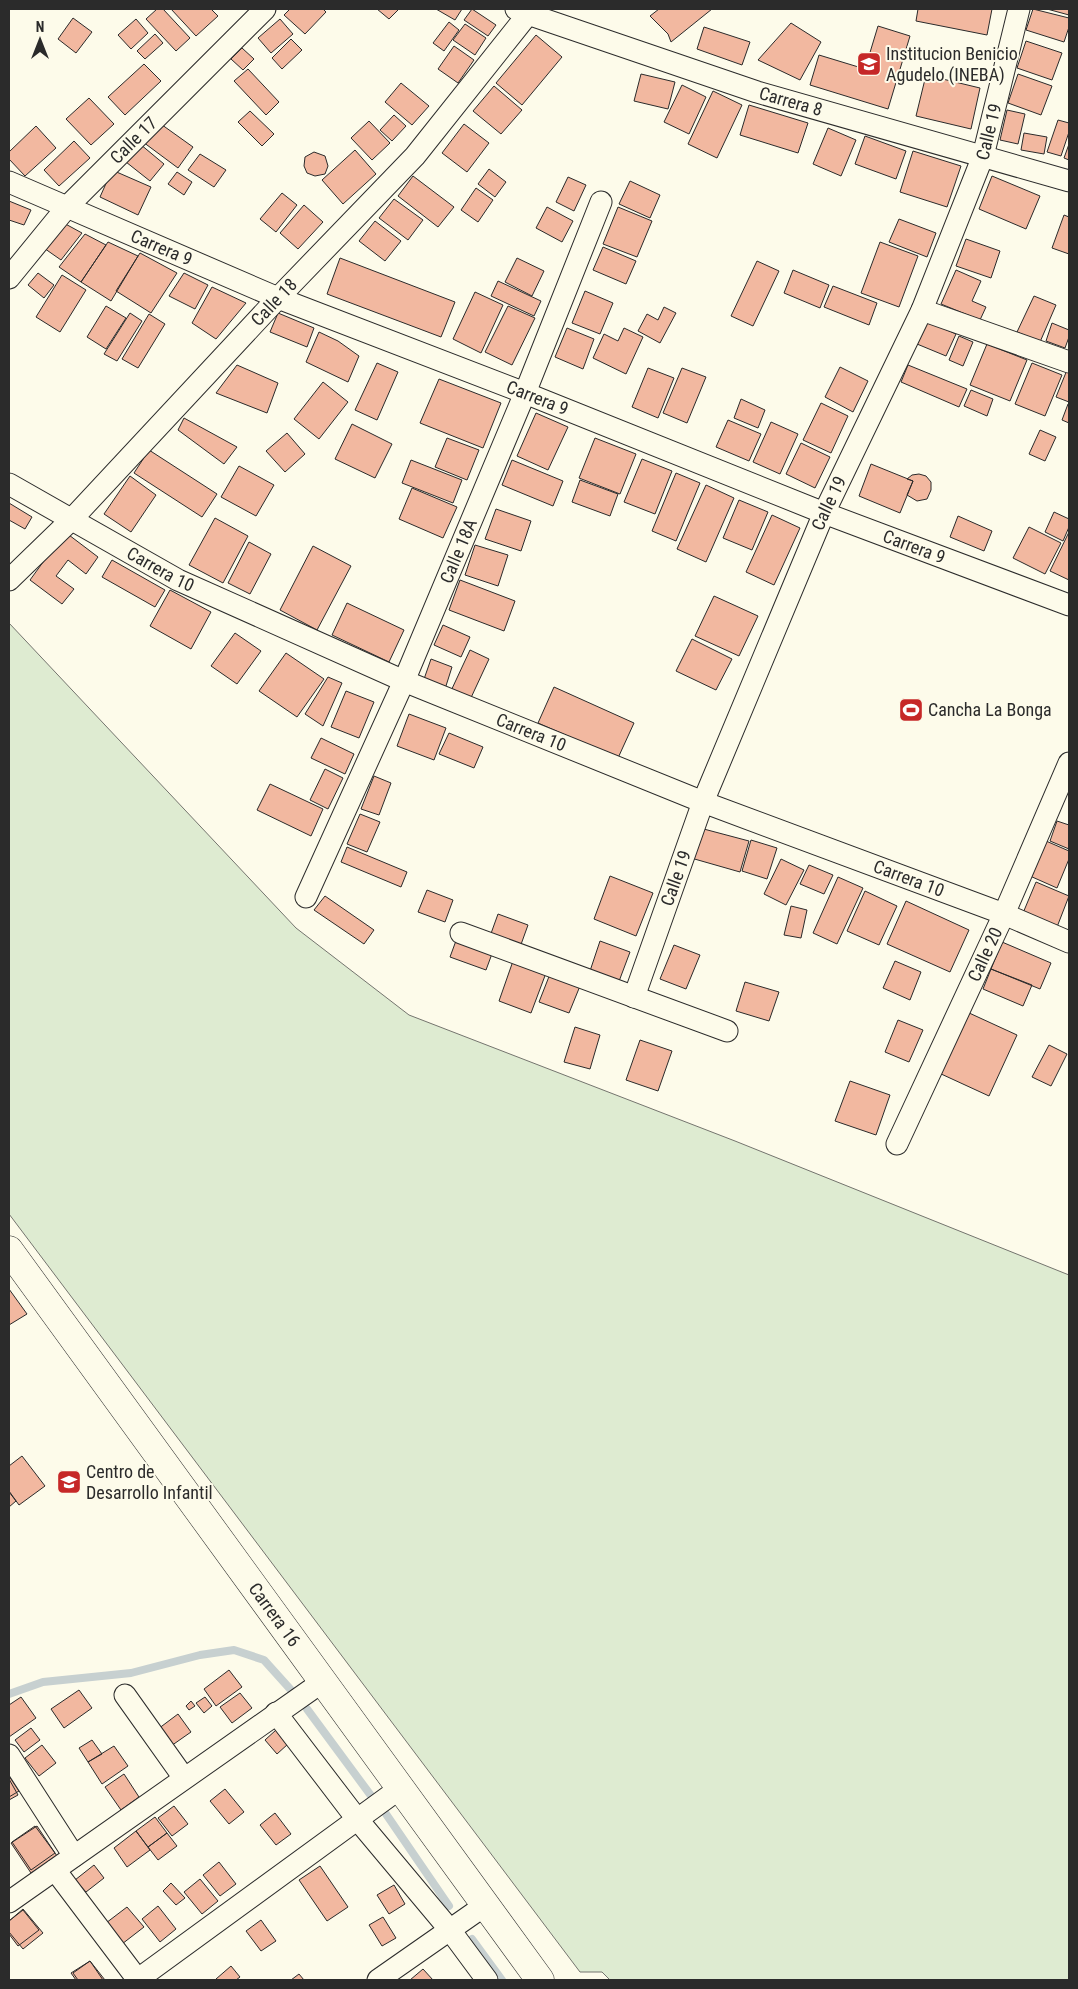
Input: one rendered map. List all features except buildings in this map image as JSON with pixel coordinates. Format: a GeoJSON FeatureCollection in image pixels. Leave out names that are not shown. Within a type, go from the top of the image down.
{"type":"FeatureCollection","features":[{"type":"Feature","properties":{"kind":"main road","name":"Carrera 16"},"geometry":{"type":"LineString","coordinates":[[9,1250],[484,1906],[540,1980]]}},
{"type":"Feature","properties":{"kind":"street","name":"Calle 17"},"geometry":{"type":"LineString","coordinates":[[9,278],[67,206],[265,9]]}},
{"type":"Feature","properties":{"kind":"street","name":"Calle 19"},"geometry":{"type":"LineString","coordinates":[[634,997],[703,802],[824,513],[922,310],[982,156],[1019,9]]}},
{"type":"Feature","properties":{"kind":"street","name":"Carrera 8"},"geometry":{"type":"LineString","coordinates":[[522,12],[757,92],[1069,181]]}},
{"type":"Feature","properties":{"kind":"street","name":"Calle 18"},"geometry":{"type":"LineString","coordinates":[[9,580],[72,519],[278,298],[415,156],[522,12]]}},
{"type":"Feature","properties":{"kind":"street","name":"Carrera 9"},"geometry":{"type":"LineString","coordinates":[[9,182],[278,298],[524,393],[824,513],[1069,605]]}},
{"type":"Feature","properties":{"kind":"street","name":"Calle 18A"},"geometry":{"type":"LineString","coordinates":[[306,897],[404,681],[601,202]]}},
{"type":"Feature","properties":{"kind":"street"},"geometry":{"type":"LineString","coordinates":[[922,310],[1069,362]]}},
{"type":"Feature","properties":{"kind":"street","name":"Carrera 10"},"geometry":{"type":"LineString","coordinates":[[9,484],[178,580],[404,681],[703,802],[1004,914],[1069,942]]}},
{"type":"Feature","properties":{"kind":"street","name":"Calle 20"},"geometry":{"type":"LineString","coordinates":[[897,1144],[1004,914],[1069,763]]}},
{"type":"Feature","properties":{"kind":"street"},"geometry":{"type":"LineString","coordinates":[[460,932],[727,1031]]}},
{"type":"Feature","properties":{"kind":"street"},"geometry":{"type":"LineString","coordinates":[[9,1902],[322,1682]]}},
{"type":"Feature","properties":{"kind":"street"},"geometry":{"type":"LineString","coordinates":[[125,1695],[184,1778]]}},
{"type":"Feature","properties":{"kind":"street"},"geometry":{"type":"LineString","coordinates":[[276,1713],[358,1819],[450,1930],[487,1980]]}},
{"type":"Feature","properties":{"kind":"street"},"geometry":{"type":"LineString","coordinates":[[9,1756],[74,1856]]}},
{"type":"Feature","properties":{"kind":"street"},"geometry":{"type":"LineString","coordinates":[[54,1870],[137,1980],[399,1788]]}},
{"type":"Feature","properties":{"kind":"street"},"geometry":{"type":"LineString","coordinates":[[378,1980],[484,1906]]}},
{"type":"Feature","properties":{"kind":"green space"},"geometry":{"type":"Polygon","coordinates":[[[9,623],[296,928],[409,1015],[735,1141],[1069,1275],[1069,1980],[610,1980],[602,1972],[580,1972],[9,1214],[9,623]]]}},
{"type":"Feature","properties":{"kind":"waterway"},"geometry":{"type":"LineString","coordinates":[[9,1694],[43,1682],[131,1673],[200,1655],[234,1650],[264,1660],[291,1690]]}},
{"type":"Feature","properties":{"kind":"waterway"},"geometry":{"type":"LineString","coordinates":[[307,1709],[372,1797]]}},
{"type":"Feature","properties":{"kind":"waterway"},"geometry":{"type":"LineString","coordinates":[[386,1814],[449,1906]]}},
{"type":"Feature","properties":{"kind":"waterway"},"geometry":{"type":"LineString","coordinates":[[472,1939],[502,1980]]}},
{"type":"Feature","properties":{"kind":"place","name":"Institucion Benicio Agudelo (INEBA)"},"geometry":{"type":"Point","coordinates":[869,64]}},
{"type":"Feature","properties":{"kind":"place","name":"Cancha La Bonga"},"geometry":{"type":"Point","coordinates":[911,710]}},
{"type":"Feature","properties":{"kind":"place","name":"Centro de Desarrollo Infantil"},"geometry":{"type":"Point","coordinates":[69,1482]}}]}
